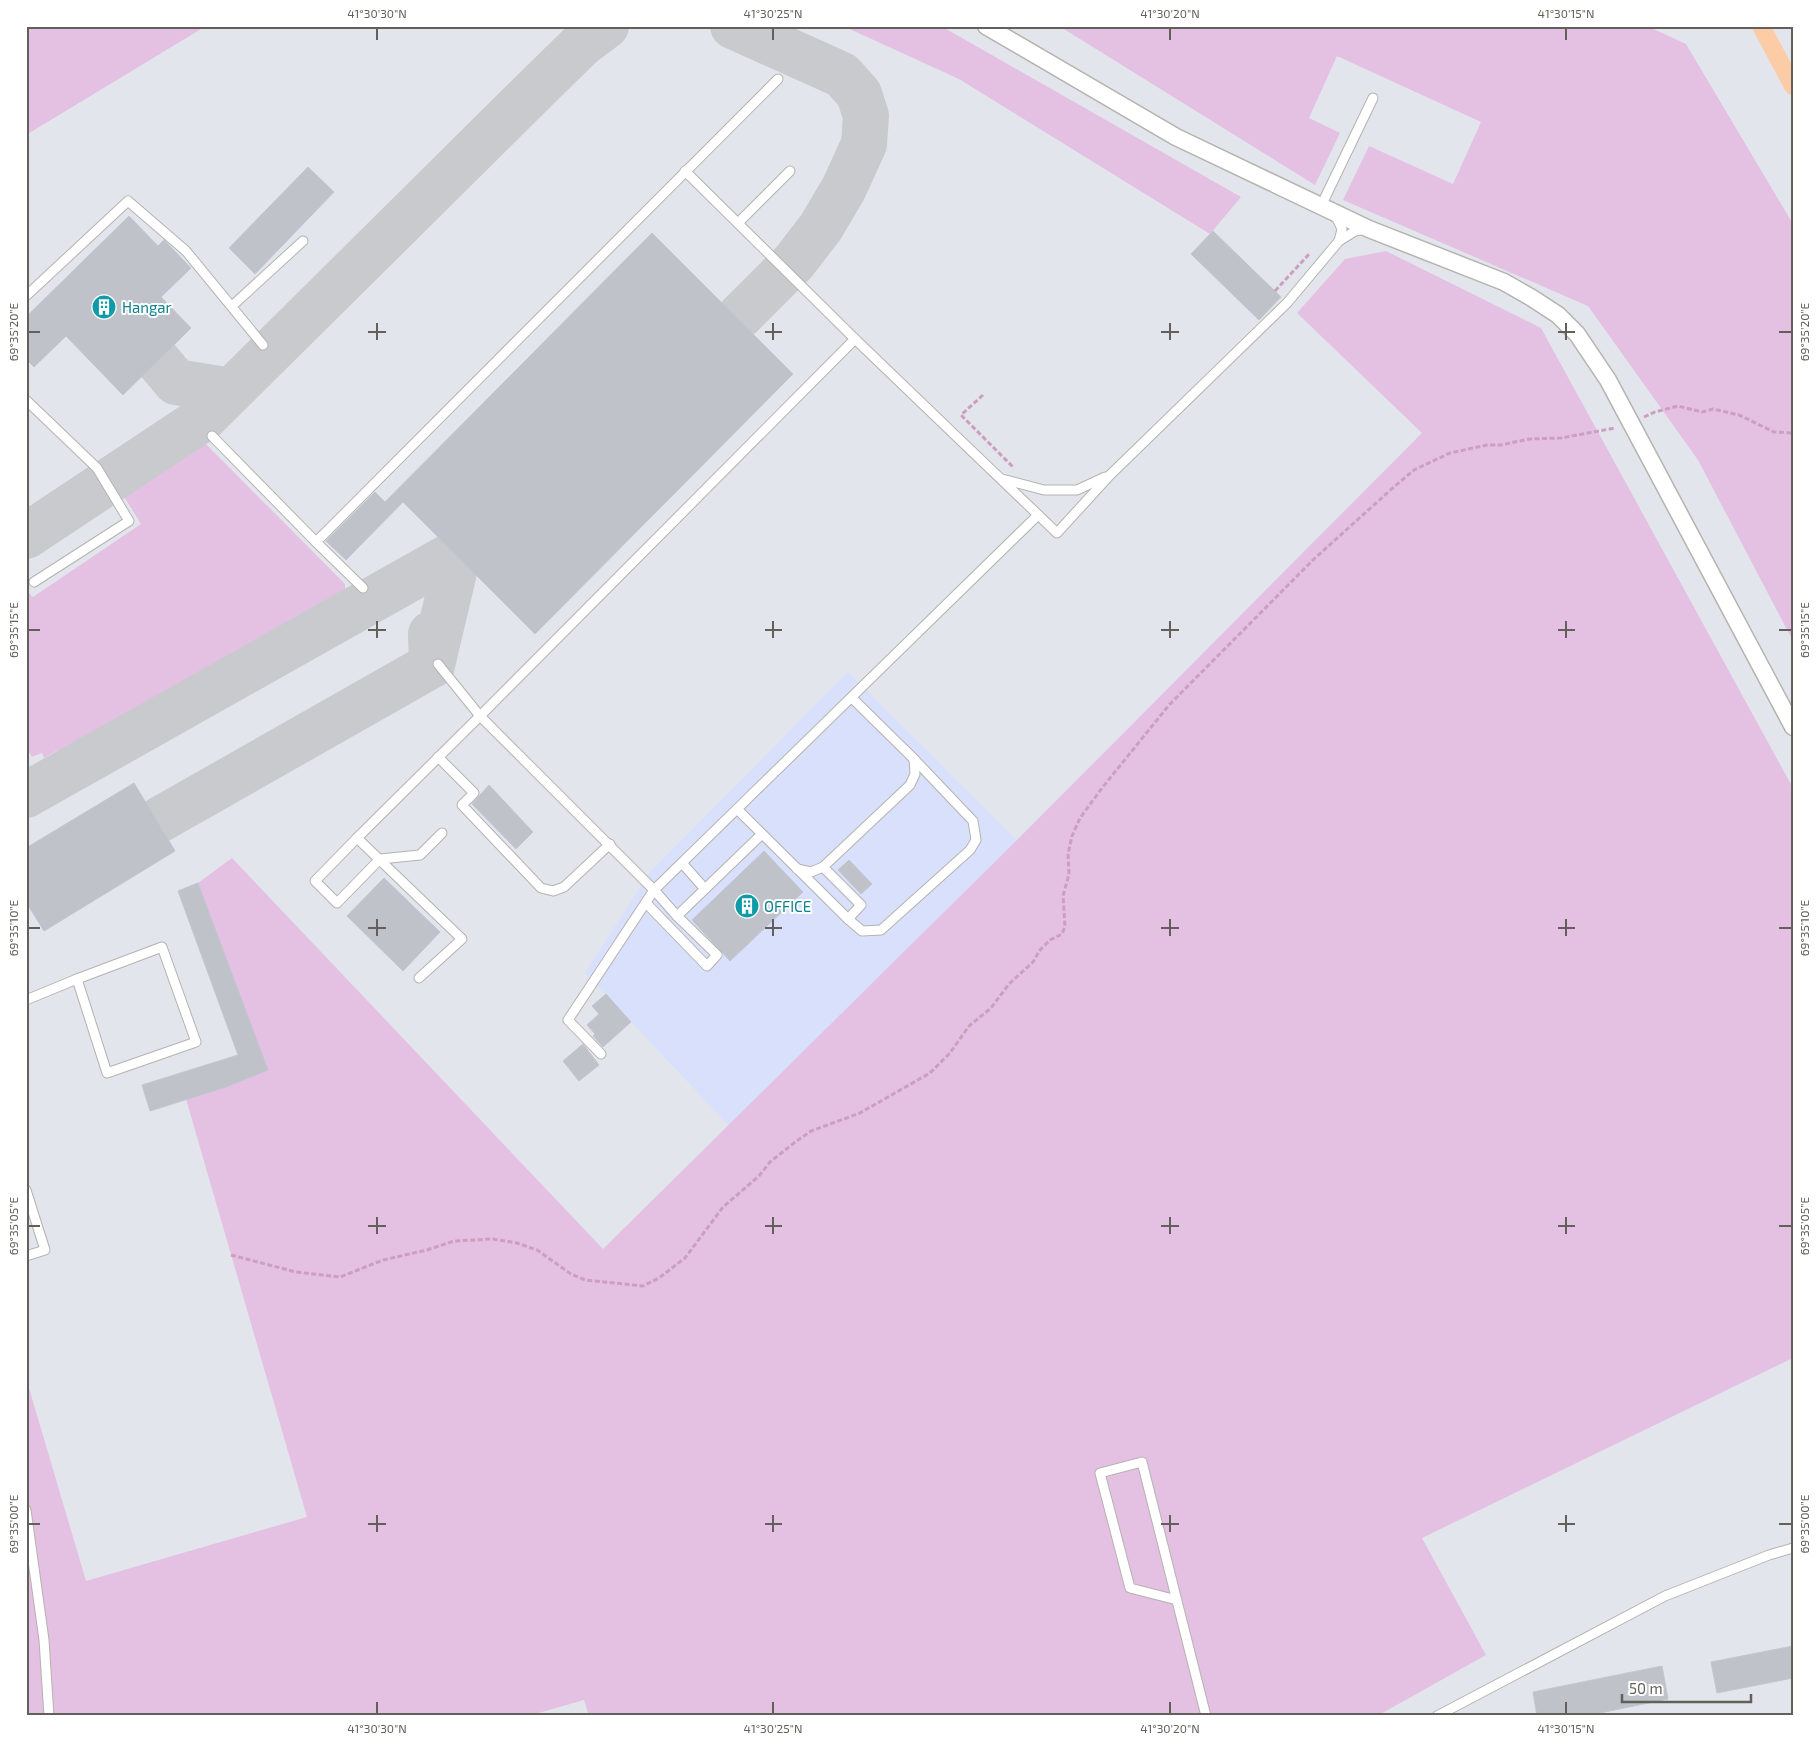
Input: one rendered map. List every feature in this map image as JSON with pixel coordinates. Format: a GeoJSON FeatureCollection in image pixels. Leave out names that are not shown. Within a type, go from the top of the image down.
{"type":"FeatureCollection","features":[{"type":"Feature","properties":{"kind":"street"},"geometry":{"type":"LineString","coordinates":[[986,26],[1176,137],[1369,229],[1504,282],[1558,315],[1576,334],[1608,380],[1793,726]]}},
{"type":"Feature","properties":{"kind":"lane"},"geometry":{"type":"LineString","coordinates":[[316,542],[778,79]]}},
{"type":"Feature","properties":{"kind":"lane"},"geometry":{"type":"LineString","coordinates":[[1339,241],[1342,229],[1328,209],[1373,98]]}},
{"type":"Feature","properties":{"kind":"lane"},"geometry":{"type":"LineString","coordinates":[[685,171],[855,339],[1057,532],[1110,475],[1286,303],[1339,241],[1355,232],[1369,229]]}},
{"type":"Feature","properties":{"kind":"lane"},"geometry":{"type":"LineString","coordinates":[[738,223],[790,171]]}},
{"type":"Feature","properties":{"kind":"lane"},"geometry":{"type":"LineString","coordinates":[[26,296],[128,201],[186,251],[263,345]]}},
{"type":"Feature","properties":{"kind":"lane"},"geometry":{"type":"LineString","coordinates":[[232,306],[304,241]]}},
{"type":"Feature","properties":{"kind":"lane"},"geometry":{"type":"LineString","coordinates":[[442,833],[420,856],[380,859],[337,903],[316,881],[855,339]]}},
{"type":"Feature","properties":{"kind":"lane"},"geometry":{"type":"LineString","coordinates":[[26,400],[97,468],[129,521],[34,582]]}},
{"type":"Feature","properties":{"kind":"lane"},"geometry":{"type":"LineString","coordinates":[[212,436],[363,588]]}},
{"type":"Feature","properties":{"kind":"lane"},"geometry":{"type":"LineString","coordinates":[[1001,479],[1044,490],[1077,490],[1110,475]]}},
{"type":"Feature","properties":{"kind":"lane"},"geometry":{"type":"LineString","coordinates":[[601,1054],[568,1020],[654,890],[1038,515]]}},
{"type":"Feature","properties":{"kind":"lane"},"geometry":{"type":"LineString","coordinates":[[438,664],[480,716],[610,844],[677,916],[717,955],[706,966],[646,903]]}},
{"type":"Feature","properties":{"kind":"lane"},"geometry":{"type":"LineString","coordinates":[[737,809],[862,931],[881,930],[970,850],[976,840],[972,821],[914,759],[852,698]]}},
{"type":"Feature","properties":{"kind":"lane"},"geometry":{"type":"LineString","coordinates":[[438,757],[474,793],[462,805],[541,888],[553,891],[564,886],[610,844]]}},
{"type":"Feature","properties":{"kind":"lane"},"geometry":{"type":"LineString","coordinates":[[797,869],[811,872],[823,868],[910,785],[915,774],[914,759]]}},
{"type":"Feature","properties":{"kind":"lane"},"geometry":{"type":"LineString","coordinates":[[677,916],[762,834]]}},
{"type":"Feature","properties":{"kind":"lane"},"geometry":{"type":"LineString","coordinates":[[357,838],[462,939],[419,978]]}},
{"type":"Feature","properties":{"kind":"lane"},"geometry":{"type":"LineString","coordinates":[[682,863],[705,889]]}},
{"type":"Feature","properties":{"kind":"lane"},"geometry":{"type":"LineString","coordinates":[[823,868],[861,906],[848,919]]}},
{"type":"Feature","properties":{"kind":"lane"},"geometry":{"type":"LineString","coordinates":[[26,1000],[77,979],[162,947],[196,1042],[107,1073],[77,979]]}},
{"type":"Feature","properties":{"kind":"lane"},"geometry":{"type":"LineString","coordinates":[[26,1190],[45,1250],[26,1256]]}},
{"type":"Feature","properties":{"kind":"lane"},"geometry":{"type":"LineString","coordinates":[[1177,1600],[1130,1588],[1100,1473],[1142,1462],[1177,1600],[1206,1716]]}},
{"type":"Feature","properties":{"kind":"lane"},"geometry":{"type":"LineString","coordinates":[[26,1510],[44,1640],[49,1716]]}},
{"type":"Feature","properties":{"kind":"lane"},"geometry":{"type":"LineString","coordinates":[[1437,1716],[1665,1596],[1769,1555],[1793,1548]]}},
{"type":"Feature","properties":{"kind":"path"},"geometry":{"type":"LineString","coordinates":[[1275,291],[1313,249]]}},
{"type":"Feature","properties":{"kind":"path"},"geometry":{"type":"LineString","coordinates":[[982,395],[961,415],[1016,471]]}},
{"type":"Feature","properties":{"kind":"path"},"geometry":{"type":"LineString","coordinates":[[231,1255],[296,1272],[340,1277],[383,1260],[454,1242],[492,1239],[517,1243],[537,1250],[571,1274],[585,1280],[643,1286],[658,1278],[685,1258],[723,1207],[759,1176],[770,1162],[794,1143],[811,1131],[860,1113],[930,1073],[950,1053],[969,1026],[990,1008],[1009,984],[1033,962],[1040,950],[1050,940],[1062,934],[1065,926],[1063,896],[1069,874],[1068,854],[1072,836],[1080,818],[1102,788],[1169,705],[1314,559],[1414,470],[1450,453],[1529,438],[1561,438],[1616,428],[1655,412],[1678,406],[1702,412],[1713,409],[1728,411],[1774,432],[1793,433]]}},
{"type":"Feature","properties":{"kind":"shaded area"},"geometry":{"type":"Polygon","coordinates":[[[26,26],[206,26],[26,135],[26,26]]]}},
{"type":"Feature","properties":{"kind":"shaded area"},"geometry":{"type":"Polygon","coordinates":[[[843,26],[941,26],[1241,197],[1210,234],[959,79],[843,26]]]}},
{"type":"Feature","properties":{"kind":"shaded area"},"geometry":{"type":"Polygon","coordinates":[[[1059,26],[1647,26],[1686,44],[1793,224],[1793,641],[1698,460],[1588,306],[1343,200],[1369,146],[1453,184],[1481,122],[1337,56],[1309,118],[1340,133],[1315,185],[1059,26]]]}},
{"type":"Feature","properties":{"kind":"shaded area"},"geometry":{"type":"Polygon","coordinates":[[[1386,251],[1541,328],[1793,788],[1793,1358],[1422,1538],[1486,1655],[1377,1716],[589,1716],[584,1700],[528,1716],[26,1716],[26,1378],[86,1581],[307,1517],[186,1099],[267,1070],[198,883],[232,858],[603,1249],[1017,840],[1422,433],[1297,313],[1345,259],[1386,251]]]}},
{"type":"Feature","properties":{"kind":"shaded area"},"geometry":{"type":"Polygon","coordinates":[[[197,435],[345,584],[345,603],[74,754],[73,750],[61,756],[58,750],[44,758],[42,753],[32,757],[26,747],[26,590],[33,597],[141,524],[123,495],[126,480],[197,435]]]}},
{"type":"Feature","properties":{"kind":"shaded area"},"geometry":{"type":"Polygon","coordinates":[[[848,672],[1017,840],[731,1128],[585,973],[650,872],[848,672]]]}},
{"type":"Feature","properties":{"kind":"building"},"geometry":{"type":"Polygon","coordinates":[[[308,167],[334,192],[255,274],[229,248],[308,167]]]}},
{"type":"Feature","properties":{"kind":"building","name":"Hangar"},"geometry":{"type":"Polygon","coordinates":[[[129,216],[158,246],[164,240],[191,268],[161,297],[191,328],[123,395],[66,336],[34,367],[26,359],[26,317],[129,216]]]}},
{"type":"Feature","properties":{"kind":"building"},"geometry":{"type":"Polygon","coordinates":[[[1213,231],[1281,297],[1259,320],[1191,254],[1213,231]]]}},
{"type":"Feature","properties":{"kind":"building"},"geometry":{"type":"Polygon","coordinates":[[[652,233],[793,374],[535,634],[403,502],[346,560],[326,541],[375,492],[385,502],[652,233]]]}},
{"type":"Feature","properties":{"kind":"building"},"geometry":{"type":"Polygon","coordinates":[[[134,783],[175,851],[44,931],[26,902],[26,848],[134,783]]]}},
{"type":"Feature","properties":{"kind":"building"},"geometry":{"type":"Polygon","coordinates":[[[489,785],[533,832],[516,849],[472,804],[489,785]]]}},
{"type":"Feature","properties":{"kind":"building","name":"OFFICE"},"geometry":{"type":"Polygon","coordinates":[[[764,851],[803,892],[730,961],[692,920],[764,851]]]}},
{"type":"Feature","properties":{"kind":"building"},"geometry":{"type":"Polygon","coordinates":[[[849,860],[872,884],[861,894],[838,870],[849,860]]]}},
{"type":"Feature","properties":{"kind":"building"},"geometry":{"type":"Polygon","coordinates":[[[384,878],[440,932],[403,971],[347,916],[384,878]]]}},
{"type":"Feature","properties":{"kind":"building"},"geometry":{"type":"Polygon","coordinates":[[[198,883],[268,1070],[226,1087],[150,1111],[142,1085],[238,1055],[178,891],[198,883]]]}},
{"type":"Feature","properties":{"kind":"building"},"geometry":{"type":"Polygon","coordinates":[[[606,994],[631,1022],[603,1047],[593,1036],[595,1034],[587,1025],[599,1014],[592,1006],[606,994]]]}},
{"type":"Feature","properties":{"kind":"building"},"geometry":{"type":"Polygon","coordinates":[[[583,1044],[599,1065],[579,1081],[563,1061],[583,1044]]]}},
{"type":"Feature","properties":{"kind":"building"},"geometry":{"type":"Polygon","coordinates":[[[1793,1646],[1793,1678],[1717,1693],[1711,1662],[1793,1646]]]}},
{"type":"Feature","properties":{"kind":"building"},"geometry":{"type":"Polygon","coordinates":[[[1662,1666],[1668,1699],[1585,1716],[1537,1716],[1533,1692],[1662,1666]]]}},
{"type":"Feature","properties":{"kind":"waterway"},"geometry":{"type":"LineString","coordinates":[[1761,26],[1793,86]]}},
{"type":"Feature","properties":{"kind":"taxiway"},"geometry":{"type":"LineString","coordinates":[[26,536],[204,418],[543,82],[583,43],[606,26]]}},
{"type":"Feature","properties":{"kind":"taxiway"},"geometry":{"type":"LineString","coordinates":[[733,26],[842,75],[859,94],[866,116],[864,144],[844,188],[821,227],[794,262],[739,317]]}},
{"type":"Feature","properties":{"kind":"taxiway"},"geometry":{"type":"LineString","coordinates":[[153,355],[176,382],[231,391]]}},
{"type":"Feature","properties":{"kind":"taxiway"},"geometry":{"type":"LineString","coordinates":[[26,795],[459,551],[432,665]]}},
{"type":"Feature","properties":{"kind":"taxiway"},"geometry":{"type":"LineString","coordinates":[[159,820],[432,665],[431,634]]}},
{"type":"Feature","properties":{"kind":"place","name":"Hangar"},"geometry":{"type":"Point","coordinates":[104,307]}},
{"type":"Feature","properties":{"kind":"place","name":"OFFICE"},"geometry":{"type":"Point","coordinates":[747,906]}}]}
